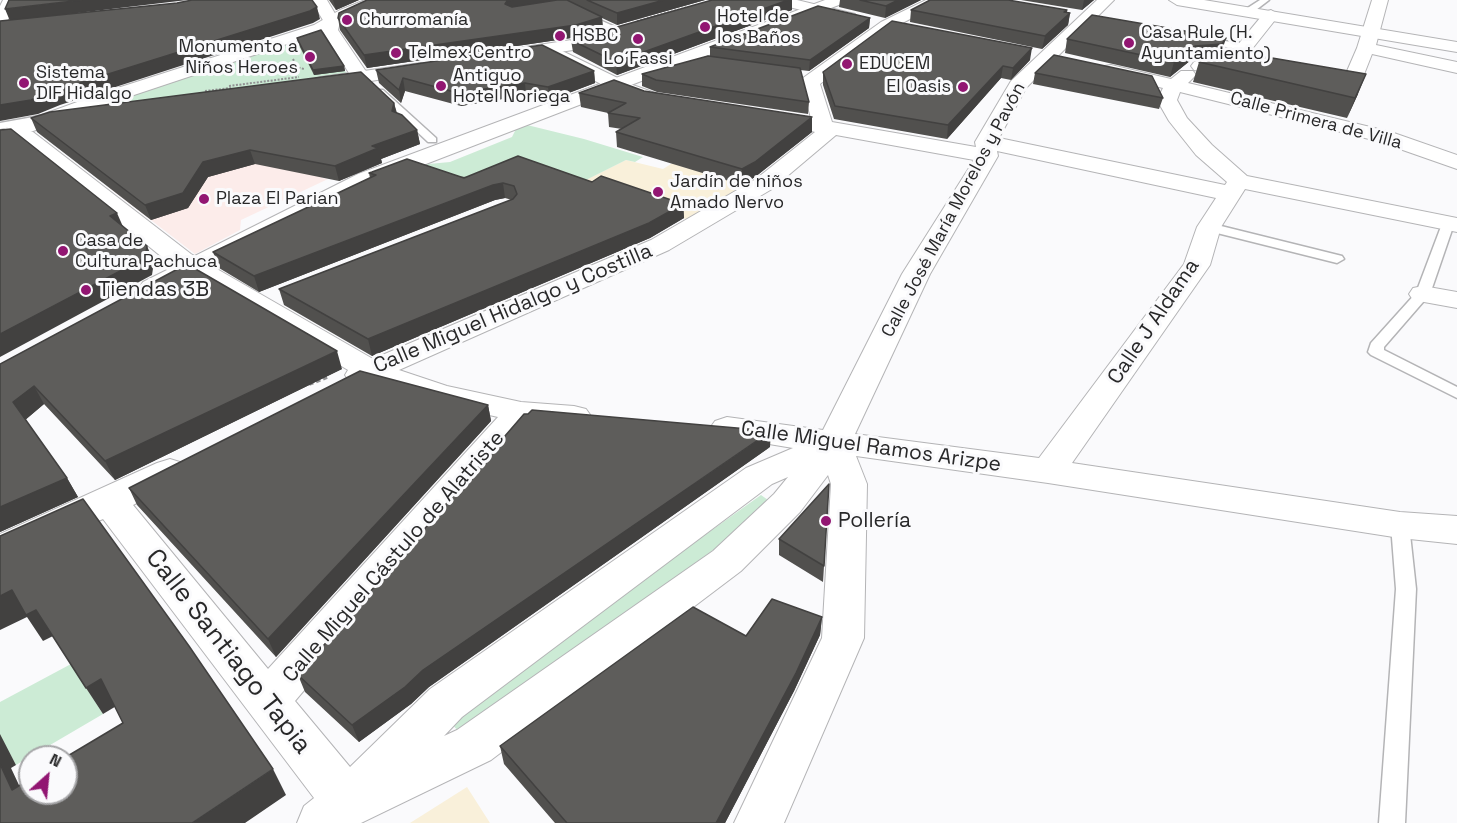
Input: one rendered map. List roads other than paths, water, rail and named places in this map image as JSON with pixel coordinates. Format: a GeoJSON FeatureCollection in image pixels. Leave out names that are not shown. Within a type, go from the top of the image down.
{"type":"FeatureCollection","features":[{"type":"Feature","properties":{"kind":"street"},"geometry":{"type":"LineString","coordinates":[[0,20],[11,0]]}},
{"type":"Feature","properties":{"kind":"street"},"geometry":{"type":"LineString","coordinates":[[319,0],[332,23],[330,30],[361,75]]}},
{"type":"Feature","properties":{"kind":"street"},"geometry":{"type":"LineString","coordinates":[[26,125],[308,33],[332,23],[346,13],[380,0]]}},
{"type":"Feature","properties":{"kind":"street"},"geometry":{"type":"LineString","coordinates":[[778,0],[898,28]]}},
{"type":"Feature","properties":{"kind":"street"},"geometry":{"type":"LineString","coordinates":[[132,300],[193,266],[366,179],[839,0]]}},
{"type":"Feature","properties":{"kind":"street"},"geometry":{"type":"LineString","coordinates":[[823,126],[808,76],[898,28],[938,0]]}},
{"type":"Feature","properties":{"kind":"street","name":"Calle José María Morelos y Pavón"},"geometry":{"type":"LineString","coordinates":[[335,813],[474,745],[727,561],[787,503],[834,443],[916,274],[986,149],[1018,85],[1045,56],[1074,16],[1107,0]]}},
{"type":"Feature","properties":{"kind":"street"},"geometry":{"type":"LineString","coordinates":[[1177,0],[1250,11],[1268,8],[1457,68]]}},
{"type":"Feature","properties":{"kind":"street"},"geometry":{"type":"LineString","coordinates":[[1301,77],[1348,84],[1352,82],[1369,40],[1380,0]]}},
{"type":"Feature","properties":{"kind":"street"},"geometry":{"type":"LineString","coordinates":[[1231,64],[1245,47],[1268,8]]}},
{"type":"Feature","properties":{"kind":"street"},"geometry":{"type":"LineString","coordinates":[[493,56],[580,44],[625,29]]}},
{"type":"Feature","properties":{"kind":"street"},"geometry":{"type":"LineString","coordinates":[[1369,40],[1457,47]]}},
{"type":"Feature","properties":{"kind":"street"},"geometry":{"type":"LineString","coordinates":[[547,49],[623,88],[667,102]]}},
{"type":"Feature","properties":{"kind":"street"},"geometry":{"type":"LineString","coordinates":[[307,78],[361,75],[435,64]]}},
{"type":"Feature","properties":{"kind":"street"},"geometry":{"type":"LineString","coordinates":[[1089,65],[1111,70],[1231,64],[1254,69]]}},
{"type":"Feature","properties":{"kind":"street"},"geometry":{"type":"LineString","coordinates":[[1198,66],[1173,86],[1167,100],[1179,121],[1235,188]]}},
{"type":"Feature","properties":{"kind":"street","name":"Calle Primera de Villa"},"geometry":{"type":"LineString","coordinates":[[1111,70],[1384,136],[1457,162]]}},
{"type":"Feature","properties":{"kind":"street"},"geometry":{"type":"LineString","coordinates":[[26,125],[145,105]]}},
{"type":"Feature","properties":{"kind":"street"},"geometry":{"type":"LineString","coordinates":[[788,120],[1235,188],[1453,225]]}},
{"type":"Feature","properties":{"kind":"street"},"geometry":{"type":"LineString","coordinates":[[26,125],[193,266],[370,370],[439,394],[521,412],[601,418]]}},
{"type":"Feature","properties":{"kind":"street","name":"Calle Miguel Hidalgo y Costilla"},"geometry":{"type":"LineString","coordinates":[[335,379],[370,370],[660,245],[764,184],[826,134],[823,126]]}},
{"type":"Feature","properties":{"kind":"street","name":"Calle J Aldama"},"geometry":{"type":"LineString","coordinates":[[1048,471],[1197,265],[1209,227],[1235,188]]}},
{"type":"Feature","properties":{"kind":"street"},"geometry":{"type":"LineString","coordinates":[[257,304],[288,292]]}},
{"type":"Feature","properties":{"kind":"street"},"geometry":{"type":"LineString","coordinates":[[1423,294],[1457,300]]}},
{"type":"Feature","properties":{"kind":"street","name":"Calle Miguel Cástulo de Alatriste"},"geometry":{"type":"LineString","coordinates":[[267,701],[521,412]]}},
{"type":"Feature","properties":{"kind":"street","name":"Calle Miguel Ramos Arizpe"},"geometry":{"type":"LineString","coordinates":[[693,424],[1048,471],[1400,525],[1457,530]]}},
{"type":"Feature","properties":{"kind":"street"},"geometry":{"type":"LineString","coordinates":[[759,823],[843,638],[849,484],[834,443]]}},
{"type":"Feature","properties":{"kind":"street"},"geometry":{"type":"LineString","coordinates":[[0,550],[109,501],[193,459]]}},
{"type":"Feature","properties":{"kind":"street","name":"Calle Santiago Tapia"},"geometry":{"type":"LineString","coordinates":[[109,501],[267,701],[335,813]]}},
{"type":"Feature","properties":{"kind":"lane"},"geometry":{"type":"LineString","coordinates":[[575,11],[625,29]]}},
{"type":"Feature","properties":{"kind":"lane"},"geometry":{"type":"LineString","coordinates":[[493,56],[576,42],[625,29]]}},
{"type":"Feature","properties":{"kind":"lane"},"geometry":{"type":"LineString","coordinates":[[1198,40],[1245,47]]}},
{"type":"Feature","properties":{"kind":"lane"},"geometry":{"type":"LineString","coordinates":[[616,83],[632,84],[698,65]]}},
{"type":"Feature","properties":{"kind":"lane"},"geometry":{"type":"LineString","coordinates":[[361,75],[432,140]]}},
{"type":"Feature","properties":{"kind":"lane"},"geometry":{"type":"LineString","coordinates":[[26,125],[113,106]]}},
{"type":"Feature","properties":{"kind":"lane"},"geometry":{"type":"LineString","coordinates":[[1453,225],[1423,294],[1376,346],[1376,352],[1457,393]]}},
{"type":"Feature","properties":{"kind":"lane"},"geometry":{"type":"LineString","coordinates":[[1209,227],[1337,259]]}},
{"type":"Feature","properties":{"kind":"lane"},"geometry":{"type":"LineString","coordinates":[[1392,823],[1406,589],[1400,525]]}},
{"type":"Feature","properties":{"kind":"place","name":"Churromanía"},"geometry":{"type":"Point","coordinates":[347,20]}},
{"type":"Feature","properties":{"kind":"place","name":"Hotel de los Baños"},"geometry":{"type":"Point","coordinates":[705,27]}},
{"type":"Feature","properties":{"kind":"place","name":"HSBC"},"geometry":{"type":"Point","coordinates":[560,36]}},
{"type":"Feature","properties":{"kind":"place","name":"Lo´Fassi"},"geometry":{"type":"Point","coordinates":[638,39]}},
{"type":"Feature","properties":{"kind":"place","name":"Casa Rule (H. Ayuntamiento)"},"geometry":{"type":"Point","coordinates":[1129,43]}},
{"type":"Feature","properties":{"kind":"place","name":"Telmex Centro"},"geometry":{"type":"Point","coordinates":[396,53]}},
{"type":"Feature","properties":{"kind":"place","name":"Monumento a Niños Heroes"},"geometry":{"type":"Point","coordinates":[310,57]}},
{"type":"Feature","properties":{"kind":"place","name":"EDUCEM"},"geometry":{"type":"Point","coordinates":[847,64]}},
{"type":"Feature","properties":{"kind":"place","name":"Sistema DIF Hidalgo"},"geometry":{"type":"Point","coordinates":[24,83]}},
{"type":"Feature","properties":{"kind":"place","name":"Antiguo Hotel Noriega"},"geometry":{"type":"Point","coordinates":[441,86]}},
{"type":"Feature","properties":{"kind":"place","name":"El Oasis"},"geometry":{"type":"Point","coordinates":[963,87]}},
{"type":"Feature","properties":{"kind":"place","name":"Jardín de niños Amado Nervo"},"geometry":{"type":"Point","coordinates":[658,192]}},
{"type":"Feature","properties":{"kind":"place","name":"Plaza El Parian"},"geometry":{"type":"Point","coordinates":[204,199]}},
{"type":"Feature","properties":{"kind":"place","name":"Casa de Cultura Pachuca"},"geometry":{"type":"Point","coordinates":[63,251]}},
{"type":"Feature","properties":{"kind":"place","name":"Tiendas 3B"},"geometry":{"type":"Point","coordinates":[86,290]}},
{"type":"Feature","properties":{"kind":"place","name":"Pollería"},"geometry":{"type":"Point","coordinates":[826,521]}}]}
